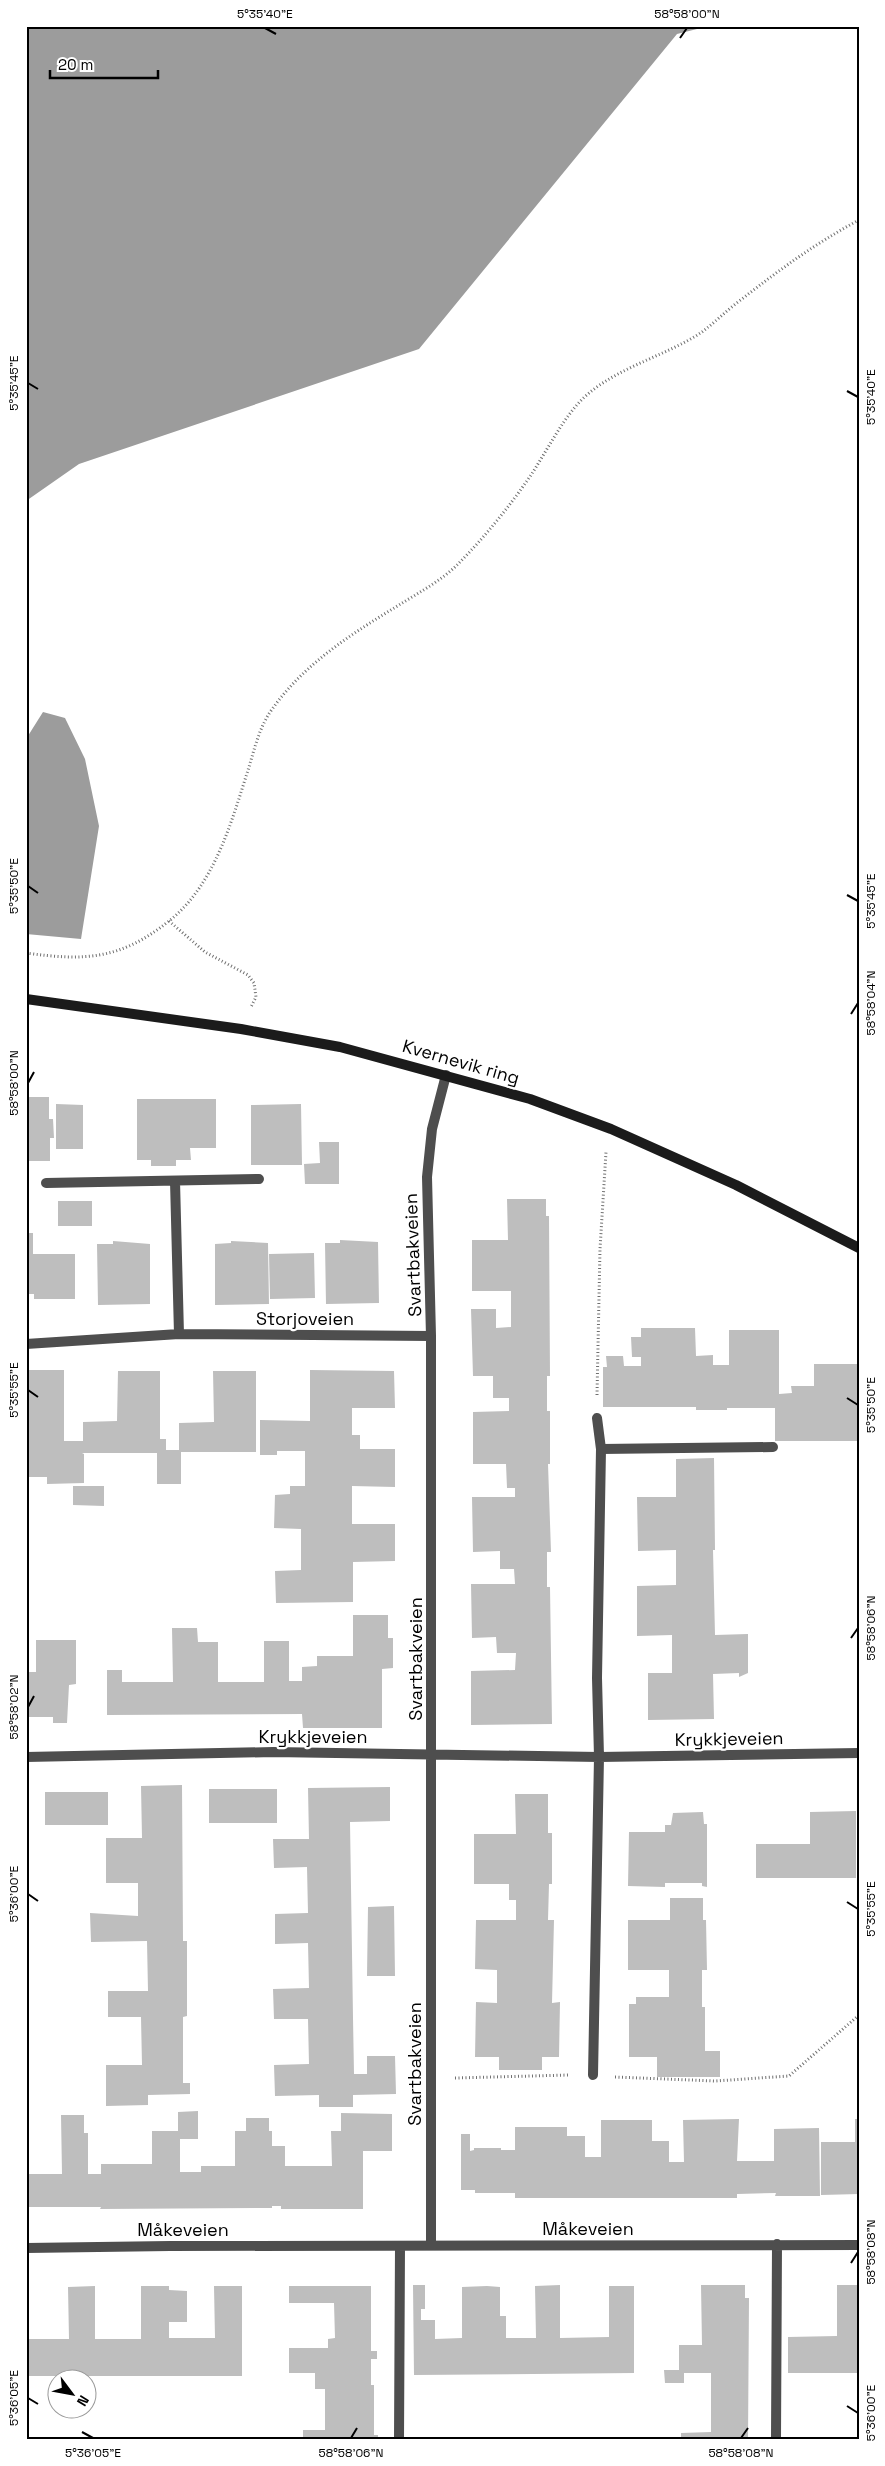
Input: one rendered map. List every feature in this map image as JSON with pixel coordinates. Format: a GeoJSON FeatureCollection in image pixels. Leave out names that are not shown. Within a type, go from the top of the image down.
{"type":"FeatureCollection","features":[{"type":"Feature","properties":{"kind":"main road","name":"Kvernevik ring"},"geometry":{"type":"LineString","coordinates":[[26,999],[241,1029],[340,1047],[530,1099],[612,1129],[736,1185],[859,1248]]}},
{"type":"Feature","properties":{"kind":"street","name":"Svartbakveien"},"geometry":{"type":"LineString","coordinates":[[431,2245],[432,1336],[427,1177],[432,1129],[446,1075]]}},
{"type":"Feature","properties":{"kind":"street"},"geometry":{"type":"LineString","coordinates":[[46,1183],[259,1179]]}},
{"type":"Feature","properties":{"kind":"street"},"geometry":{"type":"LineString","coordinates":[[175,1181],[179,1334]]}},
{"type":"Feature","properties":{"kind":"street","name":"Storjoveien"},"geometry":{"type":"LineString","coordinates":[[26,1344],[179,1334],[432,1336]]}},
{"type":"Feature","properties":{"kind":"street"},"geometry":{"type":"LineString","coordinates":[[594,2075],[601,1449],[597,1418]]}},
{"type":"Feature","properties":{"kind":"street"},"geometry":{"type":"LineString","coordinates":[[601,1449],[773,1447]]}},
{"type":"Feature","properties":{"kind":"street","name":"Krykkjeveien"},"geometry":{"type":"LineString","coordinates":[[26,1757],[273,1752],[599,1757],[859,1754]]}},
{"type":"Feature","properties":{"kind":"street"},"geometry":{"type":"LineString","coordinates":[[776,2440],[777,2244]]}},
{"type":"Feature","properties":{"kind":"street","name":"Måkeveien"},"geometry":{"type":"LineString","coordinates":[[26,2248],[431,2245],[859,2245]]}},
{"type":"Feature","properties":{"kind":"street"},"geometry":{"type":"LineString","coordinates":[[399,2440],[400,2246]]}},
{"type":"Feature","properties":{"kind":"path"},"geometry":{"type":"LineString","coordinates":[[26,953],[64,958],[90,958],[114,953],[140,941],[169,921],[185,906],[196,891],[219,851],[233,818],[262,726],[286,692],[321,657],[349,636],[455,567],[530,477],[575,406],[590,392],[631,368],[675,348],[702,332],[817,243],[859,220]]}},
{"type":"Feature","properties":{"kind":"path"},"geometry":{"type":"LineString","coordinates":[[169,921],[206,952],[248,975],[254,983],[256,997],[241,1029]]}},
{"type":"Feature","properties":{"kind":"path"},"geometry":{"type":"LineString","coordinates":[[597,1418],[600,1249],[606,1151]]}},
{"type":"Feature","properties":{"kind":"path"},"geometry":{"type":"LineString","coordinates":[[432,2079],[594,2075],[715,2081],[789,2076],[859,2015]]}},
{"type":"Feature","properties":{"kind":"shaded area"},"geometry":{"type":"Polygon","coordinates":[[[26,26],[709,26],[677,34],[419,349],[79,464],[26,501],[26,26]]]}},
{"type":"Feature","properties":{"kind":"shaded area"},"geometry":{"type":"Polygon","coordinates":[[[43,712],[65,718],[85,759],[99,826],[81,939],[26,934],[26,739],[43,712]]]}},
{"type":"Feature","properties":{"kind":"building"},"geometry":{"type":"Polygon","coordinates":[[[26,1097],[49,1097],[49,1119],[53,1119],[54,1138],[50,1138],[50,1161],[26,1161],[26,1097]]]}},
{"type":"Feature","properties":{"kind":"building"},"geometry":{"type":"Polygon","coordinates":[[[137,1099],[216,1099],[216,1148],[190,1148],[191,1160],[176,1160],[176,1166],[151,1166],[151,1160],[137,1160],[137,1099]]]}},
{"type":"Feature","properties":{"kind":"building"},"geometry":{"type":"Polygon","coordinates":[[[56,1104],[83,1105],[83,1149],[56,1149],[56,1104]]]}},
{"type":"Feature","properties":{"kind":"building"},"geometry":{"type":"Polygon","coordinates":[[[301,1104],[302,1165],[251,1165],[251,1105],[301,1104]]]}},
{"type":"Feature","properties":{"kind":"building"},"geometry":{"type":"Polygon","coordinates":[[[319,1142],[339,1142],[339,1184],[305,1184],[304,1164],[320,1163],[319,1142]]]}},
{"type":"Feature","properties":{"kind":"building"},"geometry":{"type":"Polygon","coordinates":[[[507,1199],[546,1199],[546,1216],[549,1216],[550,1376],[547,1376],[547,1411],[550,1411],[550,1464],[548,1464],[551,1552],[547,1552],[547,1587],[550,1587],[552,1724],[471,1725],[471,1671],[515,1670],[516,1653],[497,1653],[496,1637],[472,1638],[471,1584],[515,1584],[514,1569],[500,1569],[500,1551],[473,1552],[472,1497],[515,1497],[515,1488],[507,1488],[506,1464],[473,1464],[473,1412],[509,1411],[509,1398],[493,1398],[493,1376],[473,1376],[471,1309],[496,1309],[496,1328],[511,1327],[511,1291],[472,1291],[472,1240],[508,1240],[507,1199]]]}},
{"type":"Feature","properties":{"kind":"building"},"geometry":{"type":"Polygon","coordinates":[[[58,1201],[92,1201],[92,1226],[58,1226],[58,1201]]]}},
{"type":"Feature","properties":{"kind":"building"},"geometry":{"type":"Polygon","coordinates":[[[26,1233],[33,1233],[33,1254],[75,1254],[75,1299],[34,1299],[34,1294],[26,1294],[26,1233]]]}},
{"type":"Feature","properties":{"kind":"building"},"geometry":{"type":"Polygon","coordinates":[[[340,1240],[378,1242],[379,1303],[326,1304],[325,1243],[340,1243],[340,1240]]]}},
{"type":"Feature","properties":{"kind":"building"},"geometry":{"type":"Polygon","coordinates":[[[113,1241],[150,1244],[150,1304],[98,1305],[97,1244],[113,1244],[113,1241]]]}},
{"type":"Feature","properties":{"kind":"building"},"geometry":{"type":"Polygon","coordinates":[[[231,1241],[268,1243],[269,1304],[215,1305],[215,1244],[231,1243],[231,1241]]]}},
{"type":"Feature","properties":{"kind":"building"},"geometry":{"type":"Polygon","coordinates":[[[314,1253],[315,1298],[270,1299],[269,1254],[314,1253]]]}},
{"type":"Feature","properties":{"kind":"building"},"geometry":{"type":"Polygon","coordinates":[[[641,1328],[695,1328],[696,1356],[713,1355],[713,1365],[729,1365],[729,1330],[779,1330],[779,1394],[792,1393],[791,1386],[814,1386],[814,1364],[859,1364],[859,1441],[775,1441],[775,1408],[696,1410],[696,1407],[603,1407],[603,1367],[607,1367],[606,1356],[623,1356],[624,1366],[641,1366],[641,1357],[632,1357],[631,1337],[641,1337],[641,1328]]]}},
{"type":"Feature","properties":{"kind":"building"},"geometry":{"type":"Polygon","coordinates":[[[26,1370],[64,1370],[64,1441],[83,1441],[83,1422],[117,1421],[118,1371],[160,1371],[160,1439],[166,1439],[166,1450],[179,1450],[179,1423],[214,1422],[213,1371],[256,1371],[256,1452],[181,1452],[181,1484],[157,1484],[157,1453],[82,1453],[84,1454],[84,1483],[47,1484],[47,1477],[26,1477],[26,1370]]]}},
{"type":"Feature","properties":{"kind":"building"},"geometry":{"type":"Polygon","coordinates":[[[310,1370],[394,1371],[395,1408],[352,1408],[352,1435],[360,1435],[360,1449],[395,1449],[395,1487],[352,1486],[352,1524],[395,1524],[395,1561],[353,1562],[353,1602],[276,1603],[275,1571],[301,1570],[301,1529],[274,1528],[275,1495],[290,1494],[290,1486],[305,1486],[305,1451],[277,1451],[277,1455],[260,1455],[260,1420],[310,1421],[310,1370]]]}},
{"type":"Feature","properties":{"kind":"building"},"geometry":{"type":"Polygon","coordinates":[[[714,1458],[715,1550],[713,1550],[715,1635],[748,1634],[748,1673],[739,1677],[739,1673],[713,1674],[714,1719],[648,1720],[648,1673],[672,1673],[672,1635],[637,1636],[637,1586],[676,1585],[676,1550],[638,1551],[637,1497],[676,1497],[676,1459],[714,1458]]]}},
{"type":"Feature","properties":{"kind":"building"},"geometry":{"type":"Polygon","coordinates":[[[73,1486],[104,1486],[104,1506],[73,1505],[73,1486]]]}},
{"type":"Feature","properties":{"kind":"building"},"geometry":{"type":"Polygon","coordinates":[[[353,1615],[388,1615],[388,1638],[393,1638],[393,1668],[382,1669],[382,1728],[303,1728],[302,1714],[107,1715],[107,1670],[122,1670],[122,1682],[173,1682],[172,1628],[197,1628],[198,1642],[218,1642],[218,1682],[264,1682],[264,1641],[289,1641],[289,1681],[302,1681],[302,1667],[317,1666],[317,1656],[353,1656],[353,1615]]]}},
{"type":"Feature","properties":{"kind":"building"},"geometry":{"type":"Polygon","coordinates":[[[36,1640],[76,1640],[76,1684],[69,1685],[67,1723],[53,1723],[53,1717],[26,1717],[26,1672],[36,1672],[36,1640]]]}},
{"type":"Feature","properties":{"kind":"building"},"geometry":{"type":"Polygon","coordinates":[[[182,1785],[183,1941],[187,1941],[187,2016],[183,2017],[183,2083],[190,2083],[190,2094],[148,2095],[148,2105],[106,2106],[106,2065],[142,2065],[141,2017],[108,2017],[108,1991],[148,1991],[147,1941],[91,1942],[90,1913],[138,1916],[138,1883],[106,1883],[106,1838],[142,1838],[141,1786],[182,1785]]]}},
{"type":"Feature","properties":{"kind":"building"},"geometry":{"type":"Polygon","coordinates":[[[390,1787],[390,1821],[350,1822],[354,2074],[367,2074],[367,2056],[395,2056],[396,2094],[353,2095],[353,2107],[319,2107],[319,2095],[275,2096],[274,2065],[309,2064],[308,2019],[274,2019],[273,1989],[309,1988],[308,1943],[275,1944],[275,1914],[308,1913],[307,1867],[274,1868],[273,1839],[309,1839],[308,1788],[390,1787]]]}},
{"type":"Feature","properties":{"kind":"building"},"geometry":{"type":"Polygon","coordinates":[[[209,1789],[277,1789],[277,1823],[209,1823],[209,1789]]]}},
{"type":"Feature","properties":{"kind":"building"},"geometry":{"type":"Polygon","coordinates":[[[45,1792],[108,1792],[108,1825],[45,1825],[45,1792]]]}},
{"type":"Feature","properties":{"kind":"building"},"geometry":{"type":"Polygon","coordinates":[[[515,1794],[548,1794],[548,1833],[552,1833],[552,1884],[549,1884],[548,1920],[554,1920],[552,2003],[560,2002],[559,2057],[542,2057],[542,2070],[499,2070],[499,2057],[475,2057],[476,2002],[497,2003],[497,1970],[475,1969],[476,1920],[516,1920],[516,1900],[509,1900],[509,1884],[474,1884],[474,1834],[516,1834],[515,1794]]]}},
{"type":"Feature","properties":{"kind":"building"},"geometry":{"type":"Polygon","coordinates":[[[856,1811],[856,1878],[756,1878],[756,1844],[810,1844],[810,1812],[856,1811]]]}},
{"type":"Feature","properties":{"kind":"building"},"geometry":{"type":"Polygon","coordinates":[[[703,1812],[704,1824],[707,1824],[707,1887],[702,1886],[702,1883],[665,1883],[665,1887],[628,1886],[629,1832],[665,1832],[665,1825],[671,1825],[673,1813],[703,1812]]]}},
{"type":"Feature","properties":{"kind":"building"},"geometry":{"type":"Polygon","coordinates":[[[670,1898],[703,1898],[703,1920],[706,1920],[707,1970],[702,1970],[702,2007],[705,2007],[705,2051],[720,2051],[720,2077],[657,2077],[657,2057],[629,2057],[629,2004],[636,2004],[636,1997],[669,1997],[669,1970],[628,1970],[628,1920],[670,1920],[670,1898]]]}},
{"type":"Feature","properties":{"kind":"building"},"geometry":{"type":"Polygon","coordinates":[[[394,1906],[395,1976],[367,1976],[368,1907],[394,1906]]]}},
{"type":"Feature","properties":{"kind":"building"},"geometry":{"type":"Polygon","coordinates":[[[198,2111],[198,2139],[180,2139],[180,2172],[201,2172],[201,2166],[235,2166],[235,2131],[246,2131],[246,2118],[269,2118],[269,2131],[272,2131],[272,2146],[285,2146],[285,2166],[332,2166],[331,2131],[341,2131],[341,2113],[392,2114],[392,2151],[363,2151],[363,2209],[281,2209],[281,2206],[272,2206],[272,2208],[100,2209],[101,2207],[26,2207],[26,2174],[62,2174],[61,2115],[84,2115],[84,2133],[88,2133],[88,2174],[101,2174],[101,2164],[152,2164],[152,2131],[178,2131],[178,2112],[198,2111]]]}},
{"type":"Feature","properties":{"kind":"building"},"geometry":{"type":"Polygon","coordinates":[[[739,2119],[737,2161],[774,2161],[774,2129],[819,2128],[820,2196],[775,2196],[776,2193],[737,2194],[737,2198],[515,2198],[515,2193],[475,2193],[475,2190],[461,2190],[461,2134],[470,2134],[470,2151],[474,2150],[474,2148],[515,2150],[515,2127],[567,2127],[567,2136],[585,2136],[585,2157],[601,2157],[601,2120],[652,2120],[652,2141],[669,2141],[669,2162],[684,2162],[683,2120],[739,2119]]]}},
{"type":"Feature","properties":{"kind":"building"},"geometry":{"type":"Polygon","coordinates":[[[855,2119],[859,2119],[859,2194],[821,2195],[821,2142],[855,2142],[855,2119]]]}},
{"type":"Feature","properties":{"kind":"building"},"geometry":{"type":"Polygon","coordinates":[[[413,2285],[425,2285],[425,2309],[421,2309],[421,2320],[435,2320],[435,2339],[462,2338],[462,2287],[500,2287],[500,2316],[506,2316],[506,2338],[536,2338],[535,2286],[560,2285],[560,2338],[609,2337],[609,2286],[634,2286],[634,2373],[414,2375],[413,2285]]]}},
{"type":"Feature","properties":{"kind":"building"},"geometry":{"type":"Polygon","coordinates":[[[701,2285],[745,2285],[745,2298],[749,2298],[748,2440],[681,2440],[681,2433],[711,2432],[711,2373],[684,2373],[684,2383],[665,2383],[664,2370],[679,2370],[679,2345],[702,2345],[701,2285]]]}},
{"type":"Feature","properties":{"kind":"building"},"geometry":{"type":"Polygon","coordinates":[[[837,2285],[859,2285],[859,2373],[788,2373],[788,2337],[837,2336],[837,2285]]]}},
{"type":"Feature","properties":{"kind":"building"},"geometry":{"type":"Polygon","coordinates":[[[95,2286],[95,2339],[141,2339],[141,2286],[169,2286],[169,2290],[187,2291],[187,2322],[169,2322],[169,2338],[215,2338],[214,2286],[242,2286],[242,2376],[98,2376],[98,2368],[48,2368],[48,2376],[26,2376],[26,2339],[69,2339],[68,2287],[95,2286]]]}},
{"type":"Feature","properties":{"kind":"building"},"geometry":{"type":"Polygon","coordinates":[[[289,2286],[371,2286],[371,2351],[377,2351],[377,2359],[371,2359],[371,2385],[374,2385],[374,2435],[378,2435],[378,2440],[303,2440],[303,2430],[325,2430],[325,2389],[315,2389],[315,2373],[289,2373],[289,2348],[328,2348],[328,2339],[335,2338],[334,2303],[289,2303],[289,2286]]]}}]}
